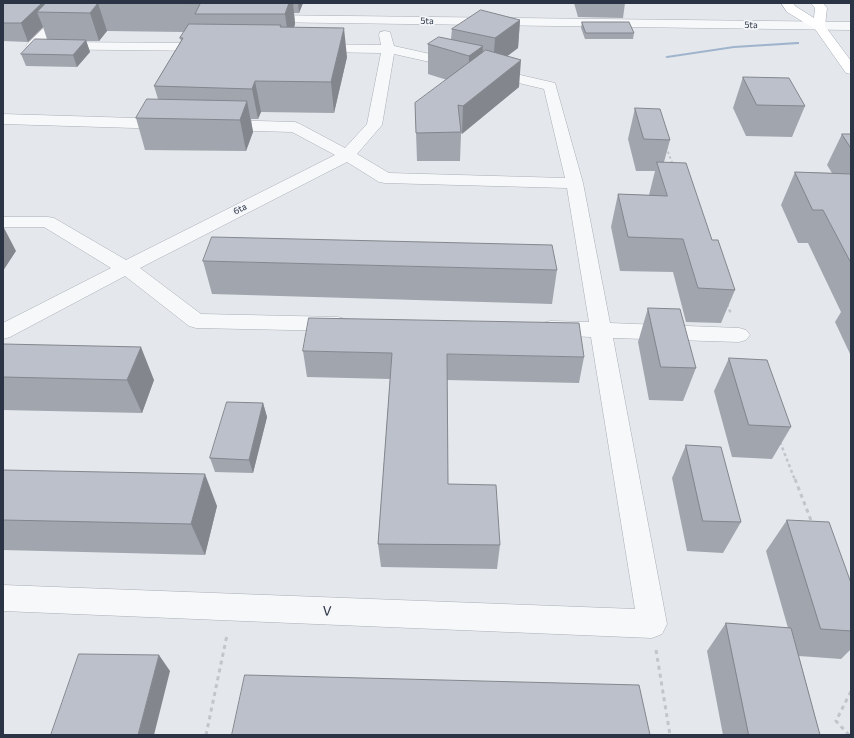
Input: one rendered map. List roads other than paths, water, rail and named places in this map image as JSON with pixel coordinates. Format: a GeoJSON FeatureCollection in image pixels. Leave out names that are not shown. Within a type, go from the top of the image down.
{"type":"FeatureCollection","features":[{"type":"Feature","properties":{"kind":"main road"},"geometry":{"type":"LineString","coordinates":[[787,3],[791,9],[819,26],[851,70]]}},
{"type":"Feature","properties":{"kind":"main road"},"geometry":{"type":"LineString","coordinates":[[817,3],[821,8],[819,26]]}},
{"type":"Feature","properties":{"kind":"street"},"geometry":{"type":"LineString","coordinates":[[76,3],[34,46],[223,47]]}},
{"type":"Feature","properties":{"kind":"street"},"geometry":{"type":"LineString","coordinates":[[47,16],[78,16]]}},
{"type":"Feature","properties":{"kind":"street","name":"5ta"},"geometry":{"type":"LineString","coordinates":[[253,19],[851,26]]}},
{"type":"Feature","properties":{"kind":"street","name":"6ta"},"geometry":{"type":"LineString","coordinates":[[3,332],[347,155],[374,125],[388,49],[381,20]]}},
{"type":"Feature","properties":{"kind":"street"},"geometry":{"type":"LineString","coordinates":[[301,48],[388,49],[550,86],[574,183],[601,330]]}},
{"type":"Feature","properties":{"kind":"street"},"geometry":{"type":"LineString","coordinates":[[3,119],[184,124]]}},
{"type":"Feature","properties":{"kind":"street"},"geometry":{"type":"LineString","coordinates":[[208,125],[294,127],[347,155],[385,178],[574,183]]}},
{"type":"Feature","properties":{"kind":"street"},"geometry":{"type":"LineString","coordinates":[[3,222],[48,222],[125,268],[196,321],[355,324]]}},
{"type":"Feature","properties":{"kind":"street"},"geometry":{"type":"LineString","coordinates":[[530,328],[739,335]]}},
{"type":"Feature","properties":{"kind":"street","name":"V"},"geometry":{"type":"LineString","coordinates":[[3,598],[652,624],[601,330]]}},
{"type":"Feature","properties":{"kind":"waterway"},"geometry":{"type":"LineString","coordinates":[[667,57],[734,47],[797,43]]}}]}
